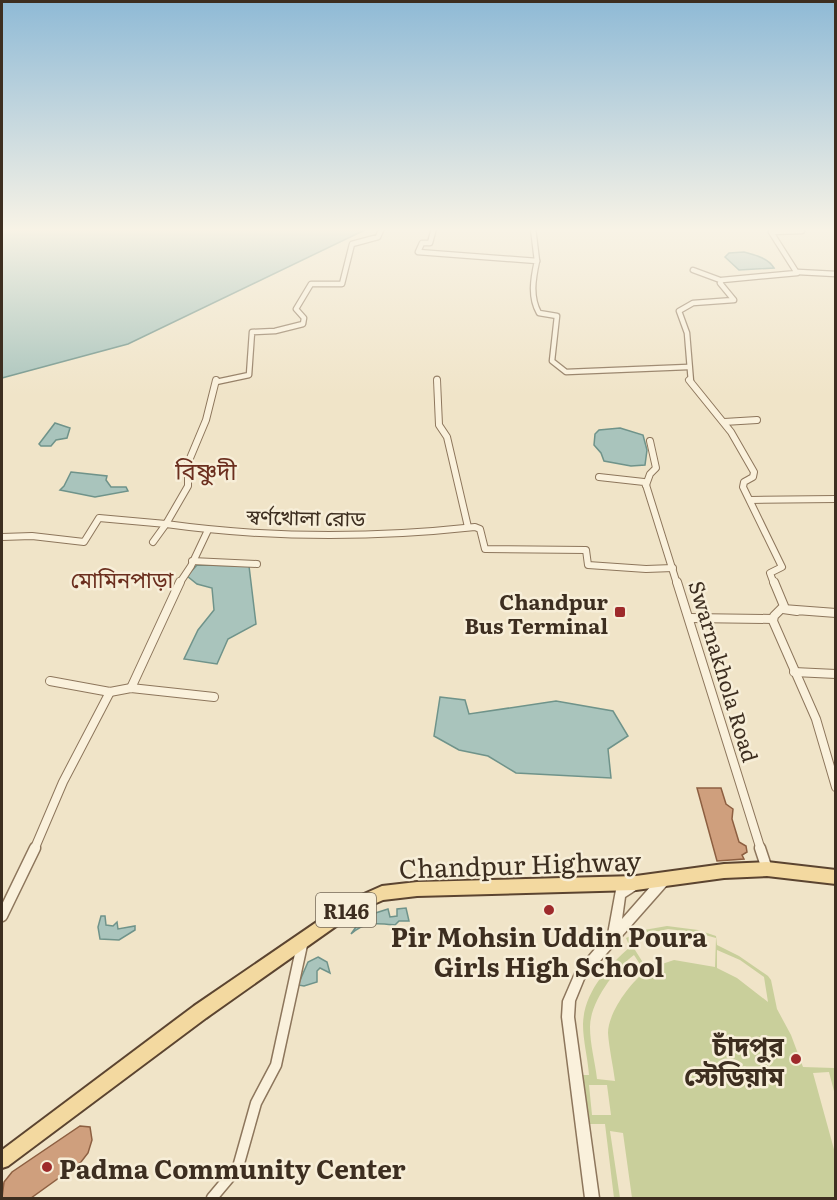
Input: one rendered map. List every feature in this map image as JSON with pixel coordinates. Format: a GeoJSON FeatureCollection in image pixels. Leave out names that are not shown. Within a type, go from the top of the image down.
{"type":"FeatureCollection","features":[{"type":"Feature","properties":{"kind":"main road","name":"Chandpur Highway"},"geometry":{"type":"LineString","coordinates":[[2,1160],[200,1012],[302,940],[351,907],[382,892],[636,883],[724,871],[767,868],[836,878]]}},
{"type":"Feature","properties":{"kind":"street"},"geometry":{"type":"LineString","coordinates":[[153,542],[188,486],[188,463],[206,420],[216,380],[249,375],[252,332],[282,330],[303,324],[304,318],[296,309],[310,284],[342,284]]}},
{"type":"Feature","properties":{"kind":"street"},"geometry":{"type":"LineString","coordinates":[[533,284],[533,301],[539,313],[557,316],[552,361],[566,372],[688,368]]}},
{"type":"Feature","properties":{"kind":"street"},"geometry":{"type":"LineString","coordinates":[[690,618],[773,619],[784,605],[770,573],[782,567],[743,484],[753,477],[754,472],[724,422],[692,385],[688,368],[687,333],[679,311],[693,303],[734,300],[723,284]]}},
{"type":"Feature","properties":{"kind":"street"},"geometry":{"type":"LineString","coordinates":[[437,379],[439,425],[447,437],[468,527],[480,529],[485,549],[586,550],[588,565],[646,569],[673,568]]}},
{"type":"Feature","properties":{"kind":"street"},"geometry":{"type":"LineString","coordinates":[[724,422],[757,420]]}},
{"type":"Feature","properties":{"kind":"street"},"geometry":{"type":"LineString","coordinates":[[599,477],[644,482],[646,485],[650,474],[656,468],[650,441]]}},
{"type":"Feature","properties":{"kind":"street","name":"Swarnakhola Road"},"geometry":{"type":"LineString","coordinates":[[646,485],[690,618],[767,868]]}},
{"type":"Feature","properties":{"kind":"street"},"geometry":{"type":"LineString","coordinates":[[750,500],[836,499]]}},
{"type":"Feature","properties":{"kind":"street","name":"স্বর্ণখোলা রোড"},"geometry":{"type":"LineString","coordinates":[[2,537],[32,536],[84,542],[99,518],[208,530],[376,534],[421,533],[468,527]]}},
{"type":"Feature","properties":{"kind":"street"},"geometry":{"type":"LineString","coordinates":[[131,688],[174,590],[208,530]]}},
{"type":"Feature","properties":{"kind":"street"},"geometry":{"type":"LineString","coordinates":[[192,561],[256,564]]}},
{"type":"Feature","properties":{"kind":"street"},"geometry":{"type":"LineString","coordinates":[[783,609],[797,610]]}},
{"type":"Feature","properties":{"kind":"street"},"geometry":{"type":"LineString","coordinates":[[783,609],[836,613]]}},
{"type":"Feature","properties":{"kind":"street"},"geometry":{"type":"LineString","coordinates":[[773,619],[816,719],[836,787]]}},
{"type":"Feature","properties":{"kind":"street"},"geometry":{"type":"LineString","coordinates":[[794,672],[836,674]]}},
{"type":"Feature","properties":{"kind":"street"},"geometry":{"type":"LineString","coordinates":[[50,681],[110,692],[131,688],[214,697]]}},
{"type":"Feature","properties":{"kind":"street"},"geometry":{"type":"LineString","coordinates":[[2,916],[40,838],[63,782],[110,692]]}},
{"type":"Feature","properties":{"kind":"street"},"geometry":{"type":"LineString","coordinates":[[592,1198],[568,1017],[569,1001],[580,975],[664,880]]}},
{"type":"Feature","properties":{"kind":"street"},"geometry":{"type":"LineString","coordinates":[[614,935],[620,894],[636,883]]}},
{"type":"Feature","properties":{"kind":"street"},"geometry":{"type":"LineString","coordinates":[[212,1198],[238,1167],[256,1103],[276,1065],[302,940]]}},
{"type":"Feature","properties":{"kind":"green space"},"geometry":{"type":"Polygon","coordinates":[[[667,926],[698,930],[716,936],[717,945],[739,956],[771,980],[777,1009],[791,1035],[803,1067],[834,1068],[835,1095],[829,1072],[813,1073],[835,1153],[835,1198],[632,1198],[623,1133],[610,1131],[620,1198],[614,1198],[605,1124],[588,1124],[582,1075],[589,1075],[584,1037],[584,1012],[593,991],[606,971],[630,947],[626,938],[644,930],[667,926]],[[668,929],[646,934],[630,942],[647,969],[674,960],[715,967],[716,938],[694,932],[668,929]],[[717,950],[717,968],[737,978],[768,1002],[764,977],[740,960],[717,950]],[[634,955],[605,987],[591,1017],[591,1040],[597,1079],[615,1081],[608,1033],[609,1025],[621,999],[645,972],[634,955]],[[589,1085],[592,1115],[611,1115],[607,1085],[589,1085]]]}},
{"type":"Feature","properties":{"kind":"water"},"geometry":{"type":"Polygon","coordinates":[[[2,284],[253,284],[128,344],[2,378],[2,284]]]}},
{"type":"Feature","properties":{"kind":"water"},"geometry":{"type":"Polygon","coordinates":[[[55,423],[70,428],[67,438],[56,440],[51,446],[41,446],[39,444],[55,423]]]}},
{"type":"Feature","properties":{"kind":"water"},"geometry":{"type":"Polygon","coordinates":[[[620,428],[643,435],[647,450],[645,465],[631,466],[604,461],[594,445],[595,434],[599,430],[620,428]]]}},
{"type":"Feature","properties":{"kind":"water"},"geometry":{"type":"Polygon","coordinates":[[[71,472],[107,476],[106,480],[111,487],[126,487],[128,491],[95,497],[60,490],[71,472]]]}},
{"type":"Feature","properties":{"kind":"water"},"geometry":{"type":"Polygon","coordinates":[[[197,565],[249,566],[256,624],[228,639],[217,664],[184,659],[198,630],[214,610],[212,588],[197,584],[187,576],[197,565]]]}},
{"type":"Feature","properties":{"kind":"water"},"geometry":{"type":"Polygon","coordinates":[[[440,697],[465,700],[469,714],[556,701],[613,711],[628,736],[608,749],[611,778],[516,773],[488,756],[459,750],[434,736],[440,697]]]}},
{"type":"Feature","properties":{"kind":"water"},"geometry":{"type":"Polygon","coordinates":[[[406,908],[409,921],[399,921],[395,925],[367,925],[351,934],[363,917],[388,909],[390,917],[397,916],[397,909],[406,908]]]}},
{"type":"Feature","properties":{"kind":"water"},"geometry":{"type":"Polygon","coordinates":[[[101,916],[105,916],[106,925],[113,926],[117,922],[118,929],[135,926],[135,930],[119,940],[100,939],[98,927],[101,916]]]}},
{"type":"Feature","properties":{"kind":"water"},"geometry":{"type":"Polygon","coordinates":[[[318,957],[327,962],[330,973],[320,968],[317,971],[317,982],[304,986],[298,985],[308,962],[318,957]]]}},
{"type":"Feature","properties":{"kind":"building"},"geometry":{"type":"Polygon","coordinates":[[[697,788],[721,788],[726,804],[733,809],[732,819],[739,842],[746,846],[747,852],[742,855],[744,859],[717,861],[697,788]]]}},
{"type":"Feature","properties":{"kind":"building","name":"Padma Community Center"},"geometry":{"type":"Polygon","coordinates":[[[80,1126],[90,1127],[92,1140],[88,1153],[81,1162],[31,1198],[2,1198],[4,1182],[12,1172],[80,1126]]]}},
{"type":"Feature","properties":{"kind":"place","name":"Chandpur Bus Terminal"},"geometry":{"type":"Point","coordinates":[620,612]}},
{"type":"Feature","properties":{"kind":"place","name":"Pir Mohsin Uddin Poura Girls High School"},"geometry":{"type":"Point","coordinates":[549,910]}},
{"type":"Feature","properties":{"kind":"place","name":"চাঁদপুর স্টেডিয়াম"},"geometry":{"type":"Point","coordinates":[796,1059]}},
{"type":"Feature","properties":{"kind":"place","name":"Padma Community Center"},"geometry":{"type":"Point","coordinates":[47,1167]}},
{"type":"Feature","properties":{"kind":"district","name":"বিষ্ণুদী"},"geometry":{"type":"Point","coordinates":[206,469]}},
{"type":"Feature","properties":{"kind":"district","name":"মোমিনপাড়া"},"geometry":{"type":"Point","coordinates":[122,578]}}]}
